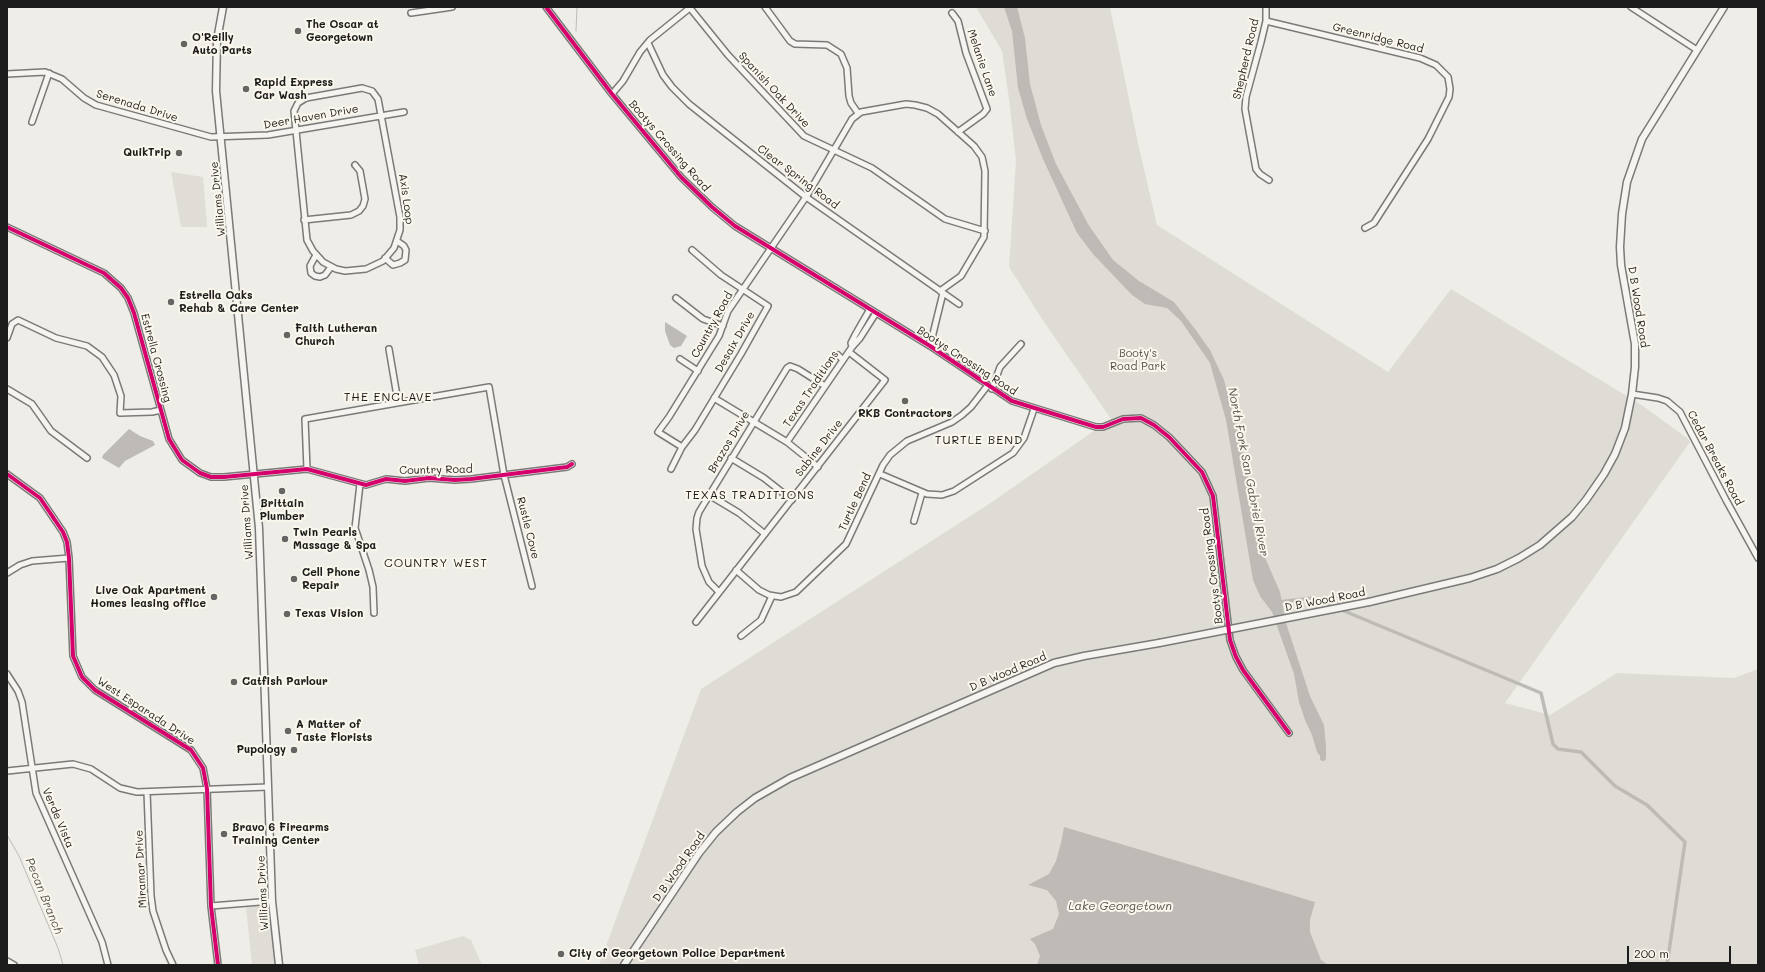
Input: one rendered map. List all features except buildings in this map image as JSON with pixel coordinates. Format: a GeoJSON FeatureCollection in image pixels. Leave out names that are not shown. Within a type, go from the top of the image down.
{"type":"FeatureCollection","features":[{"type":"Feature","properties":{"kind":"main road","name":"Williams Drive"},"geometry":{"type":"LineString","coordinates":[[224,7],[218,40],[216,91],[254,474],[261,572],[272,900],[280,965]]}},
{"type":"Feature","properties":{"kind":"main road","name":"D B Wood Road"},"geometry":{"type":"LineString","coordinates":[[624,965],[699,854],[716,832],[737,812],[755,798],[790,778],[1054,663],[1369,602],[1470,578],[1497,569],[1540,545],[1572,517],[1586,500],[1604,474],[1615,454],[1625,428],[1632,394],[1635,368],[1635,344],[1624,283],[1620,247],[1624,199],[1631,167],[1642,139],[1724,7]]}},
{"type":"Feature","properties":{"kind":"street"},"geometry":{"type":"LineString","coordinates":[[411,13],[452,7]]}},
{"type":"Feature","properties":{"kind":"street","name":"Bootys Crossing Road"},"geometry":{"type":"LineString","coordinates":[[546,7],[612,94],[658,150],[699,195],[735,226],[930,346],[1019,405],[1100,427],[1123,419],[1141,418],[1149,421],[1165,434],[1195,463],[1206,480],[1214,501],[1230,640],[1233,649],[1243,670],[1289,733]]}},
{"type":"Feature","properties":{"kind":"street"},"geometry":{"type":"LineString","coordinates":[[765,7],[790,41],[795,44],[827,45],[841,54],[847,68],[849,96],[851,103],[858,114],[906,104],[921,106],[938,114],[977,150],[984,162],[985,231],[983,241],[961,276],[942,292],[930,346]]}},
{"type":"Feature","properties":{"kind":"street","name":"Shepherd Road"},"geometry":{"type":"LineString","coordinates":[[1266,7],[1266,21],[1246,97],[1245,109],[1256,169],[1260,174],[1269,180]]}},
{"type":"Feature","properties":{"kind":"street"},"geometry":{"type":"LineString","coordinates":[[1631,7],[1697,50]]}},
{"type":"Feature","properties":{"kind":"street"},"geometry":{"type":"LineString","coordinates":[[612,94],[623,81],[648,43],[691,8]]}},
{"type":"Feature","properties":{"kind":"street","name":"Spanish Oak Drive"},"geometry":{"type":"LineString","coordinates":[[691,8],[728,55],[797,130],[808,139],[872,168],[952,223],[985,231]]}},
{"type":"Feature","properties":{"kind":"street","name":"Melanie Lane"},"geometry":{"type":"LineString","coordinates":[[952,13],[958,21],[966,54],[986,107],[986,111],[983,114],[958,132]]}},
{"type":"Feature","properties":{"kind":"street","name":"Greenridge Road"},"geometry":{"type":"LineString","coordinates":[[1266,21],[1420,58],[1436,65],[1448,78],[1450,89],[1449,97],[1428,139],[1374,223],[1365,228]]}},
{"type":"Feature","properties":{"kind":"street","name":"Clear Spring Road"},"geometry":{"type":"LineString","coordinates":[[648,43],[663,76],[680,96],[806,197],[959,304]]}},
{"type":"Feature","properties":{"kind":"street","name":"Serenada Drive"},"geometry":{"type":"LineString","coordinates":[[7,74],[36,71],[48,73],[62,79],[84,98],[96,105],[203,136],[221,137]]}},
{"type":"Feature","properties":{"kind":"street"},"geometry":{"type":"LineString","coordinates":[[32,122],[48,73]]}},
{"type":"Feature","properties":{"kind":"street","name":"Axis Loop"},"geometry":{"type":"LineString","coordinates":[[365,88],[372,91],[378,97],[382,115],[400,221],[400,234],[386,258],[370,268],[344,271],[331,267],[316,255],[307,240],[295,108],[299,102],[306,98],[365,88]]}},
{"type":"Feature","properties":{"kind":"street","name":"Deer Haven Drive"},"geometry":{"type":"LineString","coordinates":[[221,137],[265,135],[404,112]]}},
{"type":"Feature","properties":{"kind":"street","name":"Country Road"},"geometry":{"type":"LineString","coordinates":[[682,447],[658,432],[669,418],[719,336],[728,311],[806,197],[852,119],[858,114]]}},
{"type":"Feature","properties":{"kind":"street"},"geometry":{"type":"LineString","coordinates":[[304,220],[351,215],[361,209],[365,195],[360,171],[354,165]]}},
{"type":"Feature","properties":{"kind":"street","name":"Estrella Crossing"},"geometry":{"type":"LineString","coordinates":[[7,226],[104,273],[121,288],[128,298],[134,313],[169,439],[182,460],[193,468],[211,477],[254,474]]}},
{"type":"Feature","properties":{"kind":"street"},"geometry":{"type":"LineString","coordinates":[[386,258],[393,265],[405,260],[406,250],[404,246],[397,241]]}},
{"type":"Feature","properties":{"kind":"street","name":"Desaix Drive"},"geometry":{"type":"LineString","coordinates":[[671,469],[682,447],[695,430],[768,306],[743,290],[692,250]]}},
{"type":"Feature","properties":{"kind":"street"},"geometry":{"type":"LineString","coordinates":[[316,255],[310,266],[311,273],[320,277],[325,275],[331,267]]}},
{"type":"Feature","properties":{"kind":"street"},"geometry":{"type":"LineString","coordinates":[[676,298],[703,319],[723,326]]}},
{"type":"Feature","properties":{"kind":"street","name":"Texas Traditions"},"geometry":{"type":"LineString","coordinates":[[850,350],[851,343],[870,309]]}},
{"type":"Feature","properties":{"kind":"street","name":"Texas Traditions"},"geometry":{"type":"LineString","coordinates":[[787,442],[876,313]]}},
{"type":"Feature","properties":{"kind":"street"},"geometry":{"type":"LineString","coordinates":[[7,338],[12,324],[18,320],[56,338],[88,346],[102,356],[114,375],[121,396],[120,413],[161,410]]}},
{"type":"Feature","properties":{"kind":"street","name":"Turtle Bend"},"geometry":{"type":"LineString","coordinates":[[772,596],[786,596],[796,592],[842,548],[849,538],[886,460],[899,446],[912,438],[958,419],[990,387],[1000,367],[1021,344]]}},
{"type":"Feature","properties":{"kind":"street"},"geometry":{"type":"LineString","coordinates":[[307,469],[305,419],[398,402],[389,349]]}},
{"type":"Feature","properties":{"kind":"street","name":"Sabine Drive"},"geometry":{"type":"LineString","coordinates":[[696,622],[885,380],[850,350]]}},
{"type":"Feature","properties":{"kind":"street"},"geometry":{"type":"LineString","coordinates":[[838,355],[844,360]]}},
{"type":"Feature","properties":{"kind":"street"},"geometry":{"type":"LineString","coordinates":[[680,359],[698,371]]}},
{"type":"Feature","properties":{"kind":"street","name":"Brazos Drive"},"geometry":{"type":"LineString","coordinates":[[719,592],[709,582],[704,573],[696,529],[697,518],[709,495],[784,371],[790,366],[798,369],[825,386]]}},
{"type":"Feature","properties":{"kind":"street","name":"Rustle Cove"},"geometry":{"type":"LineString","coordinates":[[398,402],[489,387],[504,475],[532,586]]}},
{"type":"Feature","properties":{"kind":"street"},"geometry":{"type":"LineString","coordinates":[[7,390],[32,404],[51,431],[87,458]]}},
{"type":"Feature","properties":{"kind":"street","name":"Cedar Breaks Road"},"geometry":{"type":"LineString","coordinates":[[1632,394],[1667,401],[1680,412],[1758,558]]}},
{"type":"Feature","properties":{"kind":"street"},"geometry":{"type":"LineString","coordinates":[[714,398],[787,442],[818,467]]}},
{"type":"Feature","properties":{"kind":"street"},"geometry":{"type":"LineString","coordinates":[[880,474],[922,493],[939,495],[954,491],[1014,453],[1024,438],[1034,409]]}},
{"type":"Feature","properties":{"kind":"street"},"geometry":{"type":"LineString","coordinates":[[731,458],[764,478],[792,500]]}},
{"type":"Feature","properties":{"kind":"street","name":"Country Road"},"geometry":{"type":"LineString","coordinates":[[254,474],[307,469],[366,485],[386,479],[406,481],[429,478],[461,480],[568,467],[572,464]]}},
{"type":"Feature","properties":{"kind":"street","name":"West Esparada Drive"},"geometry":{"type":"LineString","coordinates":[[7,474],[29,489],[43,502],[61,527],[69,558],[72,652],[78,672],[95,690],[191,750],[203,768],[207,789],[211,906],[218,965]]}},
{"type":"Feature","properties":{"kind":"street"},"geometry":{"type":"LineString","coordinates":[[360,484],[354,528],[369,570],[373,587],[374,613]]}},
{"type":"Feature","properties":{"kind":"street"},"geometry":{"type":"LineString","coordinates":[[914,521],[922,493]]}},
{"type":"Feature","properties":{"kind":"street"},"geometry":{"type":"LineString","coordinates":[[709,495],[738,513],[765,534]]}},
{"type":"Feature","properties":{"kind":"street"},"geometry":{"type":"LineString","coordinates":[[7,573],[20,565],[32,561],[69,558]]}},
{"type":"Feature","properties":{"kind":"street"},"geometry":{"type":"LineString","coordinates":[[736,570],[759,590],[772,596],[760,620],[741,636]]}},
{"type":"Feature","properties":{"kind":"street","name":"Verde Vista"},"geometry":{"type":"LineString","coordinates":[[7,674],[18,691],[22,702],[33,784],[39,802],[102,942],[108,965]]}},
{"type":"Feature","properties":{"kind":"street"},"geometry":{"type":"LineString","coordinates":[[7,772],[67,764],[79,765],[91,769],[125,790],[147,792],[268,787]]}},
{"type":"Feature","properties":{"kind":"street","name":"Miramar Drive"},"geometry":{"type":"LineString","coordinates":[[147,792],[151,896],[153,911],[166,950],[173,965]]}},
{"type":"Feature","properties":{"kind":"street"},"geometry":{"type":"LineString","coordinates":[[211,906],[272,900]]}},
{"type":"Feature","properties":{"kind":"street"},"geometry":{"type":"LineString","coordinates":[[7,961],[14,965]]}},
{"type":"Feature","properties":{"kind":"shaded area"},"geometry":{"type":"Polygon","coordinates":[[[171,172],[203,177],[207,227],[181,227],[171,172]]]}},
{"type":"Feature","properties":{"kind":"shaded area"},"geometry":{"type":"Polygon","coordinates":[[[273,904],[280,965],[252,965],[246,907],[273,904]]]}},
{"type":"Feature","properties":{"kind":"shaded area"},"geometry":{"type":"Polygon","coordinates":[[[463,936],[471,940],[482,965],[419,965],[415,950],[463,936]]]}},
{"type":"Feature","properties":{"kind":"green space","name":"Booty's Road Park"},"geometry":{"type":"Polygon","coordinates":[[[976,7],[1110,7],[1138,143],[1157,225],[1388,372],[1451,289],[1643,406],[1687,438],[1690,442],[1505,703],[1550,715],[1617,673],[1734,678],[1758,669],[1758,965],[599,965],[701,689],[989,504],[1111,419],[1042,319],[1009,267],[1016,161],[1009,99],[1002,51],[976,7]]]}},
{"type":"Feature","properties":{"kind":"water"},"geometry":{"type":"Polygon","coordinates":[[[1004,7],[1017,7],[1025,38],[1030,84],[1041,125],[1056,164],[1088,224],[1113,260],[1139,281],[1174,302],[1210,350],[1224,380],[1245,461],[1249,482],[1250,504],[1263,553],[1280,592],[1286,623],[1310,696],[1324,725],[1326,746],[1325,753],[1322,755],[1319,755],[1317,752],[1312,735],[1305,720],[1299,702],[1294,674],[1272,612],[1260,596],[1253,580],[1226,420],[1210,363],[1181,321],[1167,308],[1145,304],[1132,295],[1093,254],[1077,233],[1043,159],[1027,119],[1018,88],[1012,31],[1004,7]]]}},
{"type":"Feature","properties":{"kind":"water"},"geometry":{"type":"Polygon","coordinates":[[[665,322],[687,336],[681,346],[674,348],[670,345],[665,331],[665,322]]]}},
{"type":"Feature","properties":{"kind":"water"},"geometry":{"type":"Polygon","coordinates":[[[129,429],[140,436],[153,441],[155,445],[125,461],[119,468],[102,458],[103,455],[129,429]]]}},
{"type":"Feature","properties":{"kind":"water","name":"Lake Georgetown"},"geometry":{"type":"Polygon","coordinates":[[[1064,827],[1315,902],[1310,920],[1310,932],[1321,960],[1328,965],[1037,965],[1040,956],[1035,944],[1030,939],[1053,929],[1059,914],[1056,901],[1047,890],[1028,885],[1049,874],[1056,861],[1064,827]]]}},
{"type":"Feature","properties":{"kind":"waterway"},"geometry":{"type":"LineString","coordinates":[[576,31],[577,7]]}},
{"type":"Feature","properties":{"kind":"waterway"},"geometry":{"type":"LineString","coordinates":[[1278,602],[1313,598],[1541,693],[1553,744],[1558,749],[1581,752],[1615,786],[1647,805],[1685,842],[1667,965]]}},
{"type":"Feature","properties":{"kind":"waterway","name":"North Fork San Gabriel River"},"geometry":{"type":"LineString","coordinates":[[1323,746],[1323,758]]}},
{"type":"Feature","properties":{"kind":"waterway","name":"Pecan Branch"},"geometry":{"type":"LineString","coordinates":[[7,835],[19,856],[58,948],[63,965]]}},
{"type":"Feature","properties":{"kind":"cycle path"},"geometry":{"type":"LineString","coordinates":[[546,7],[612,94],[681,177],[712,207],[735,226],[930,346],[1012,401],[1096,427],[1103,427],[1123,419],[1141,418],[1154,425],[1169,437],[1202,472],[1213,496],[1230,640],[1236,657],[1243,670],[1289,733]]}},
{"type":"Feature","properties":{"kind":"cycle path"},"geometry":{"type":"LineString","coordinates":[[7,227],[104,273],[121,288],[128,298],[134,313],[169,439],[182,460],[200,473],[211,477],[224,477],[307,469],[366,485],[386,479],[405,481],[429,478],[455,480],[471,479],[567,467],[572,464]]}},
{"type":"Feature","properties":{"kind":"cycle path"},"geometry":{"type":"LineString","coordinates":[[7,474],[40,498],[63,532],[67,542],[73,656],[82,677],[95,690],[191,750],[203,768],[207,789],[211,906],[218,965]]}},
{"type":"Feature","properties":{"kind":"place","name":"The Oscar at Georgetown"},"geometry":{"type":"Point","coordinates":[298,31]}},
{"type":"Feature","properties":{"kind":"place","name":"O'Reilly Auto Parts"},"geometry":{"type":"Point","coordinates":[184,44]}},
{"type":"Feature","properties":{"kind":"place","name":"Rapid Express Car Wash"},"geometry":{"type":"Point","coordinates":[246,89]}},
{"type":"Feature","properties":{"kind":"place","name":"QuikTrip"},"geometry":{"type":"Point","coordinates":[179,153]}},
{"type":"Feature","properties":{"kind":"place","name":"Estrella Oaks Rehab & Care Center"},"geometry":{"type":"Point","coordinates":[171,302]}},
{"type":"Feature","properties":{"kind":"place","name":"Faith Lutheran Church"},"geometry":{"type":"Point","coordinates":[287,335]}},
{"type":"Feature","properties":{"kind":"place","name":"RKB Contractors"},"geometry":{"type":"Point","coordinates":[905,401]}},
{"type":"Feature","properties":{"kind":"place","name":"Brittain Plumber"},"geometry":{"type":"Point","coordinates":[282,491]}},
{"type":"Feature","properties":{"kind":"place","name":"Twin Pearls Massage & Spa"},"geometry":{"type":"Point","coordinates":[285,539]}},
{"type":"Feature","properties":{"kind":"place","name":"Cell Phone Repair"},"geometry":{"type":"Point","coordinates":[294,579]}},
{"type":"Feature","properties":{"kind":"place","name":"Live Oak Apartment Homes leasing office"},"geometry":{"type":"Point","coordinates":[214,597]}},
{"type":"Feature","properties":{"kind":"place","name":"Texas Vision"},"geometry":{"type":"Point","coordinates":[287,614]}},
{"type":"Feature","properties":{"kind":"place","name":"Catfish Parlour"},"geometry":{"type":"Point","coordinates":[234,682]}},
{"type":"Feature","properties":{"kind":"place","name":"A Matter of Taste Florists"},"geometry":{"type":"Point","coordinates":[288,731]}},
{"type":"Feature","properties":{"kind":"place","name":"Pupology"},"geometry":{"type":"Point","coordinates":[294,750]}},
{"type":"Feature","properties":{"kind":"place","name":"Bravo 6 Firearms Training Center"},"geometry":{"type":"Point","coordinates":[224,834]}},
{"type":"Feature","properties":{"kind":"place","name":"City of Georgetown Police Department"},"geometry":{"type":"Point","coordinates":[561,954]}},
{"type":"Feature","properties":{"kind":"district","name":"THE ENCLAVE"},"geometry":{"type":"Point","coordinates":[388,397]}},
{"type":"Feature","properties":{"kind":"district","name":"TURTLE BEND"},"geometry":{"type":"Point","coordinates":[979,440]}},
{"type":"Feature","properties":{"kind":"district","name":"TEXAS TRADITIONS"},"geometry":{"type":"Point","coordinates":[750,495]}},
{"type":"Feature","properties":{"kind":"district","name":"COUNTRY WEST"},"geometry":{"type":"Point","coordinates":[436,563]}}]}
